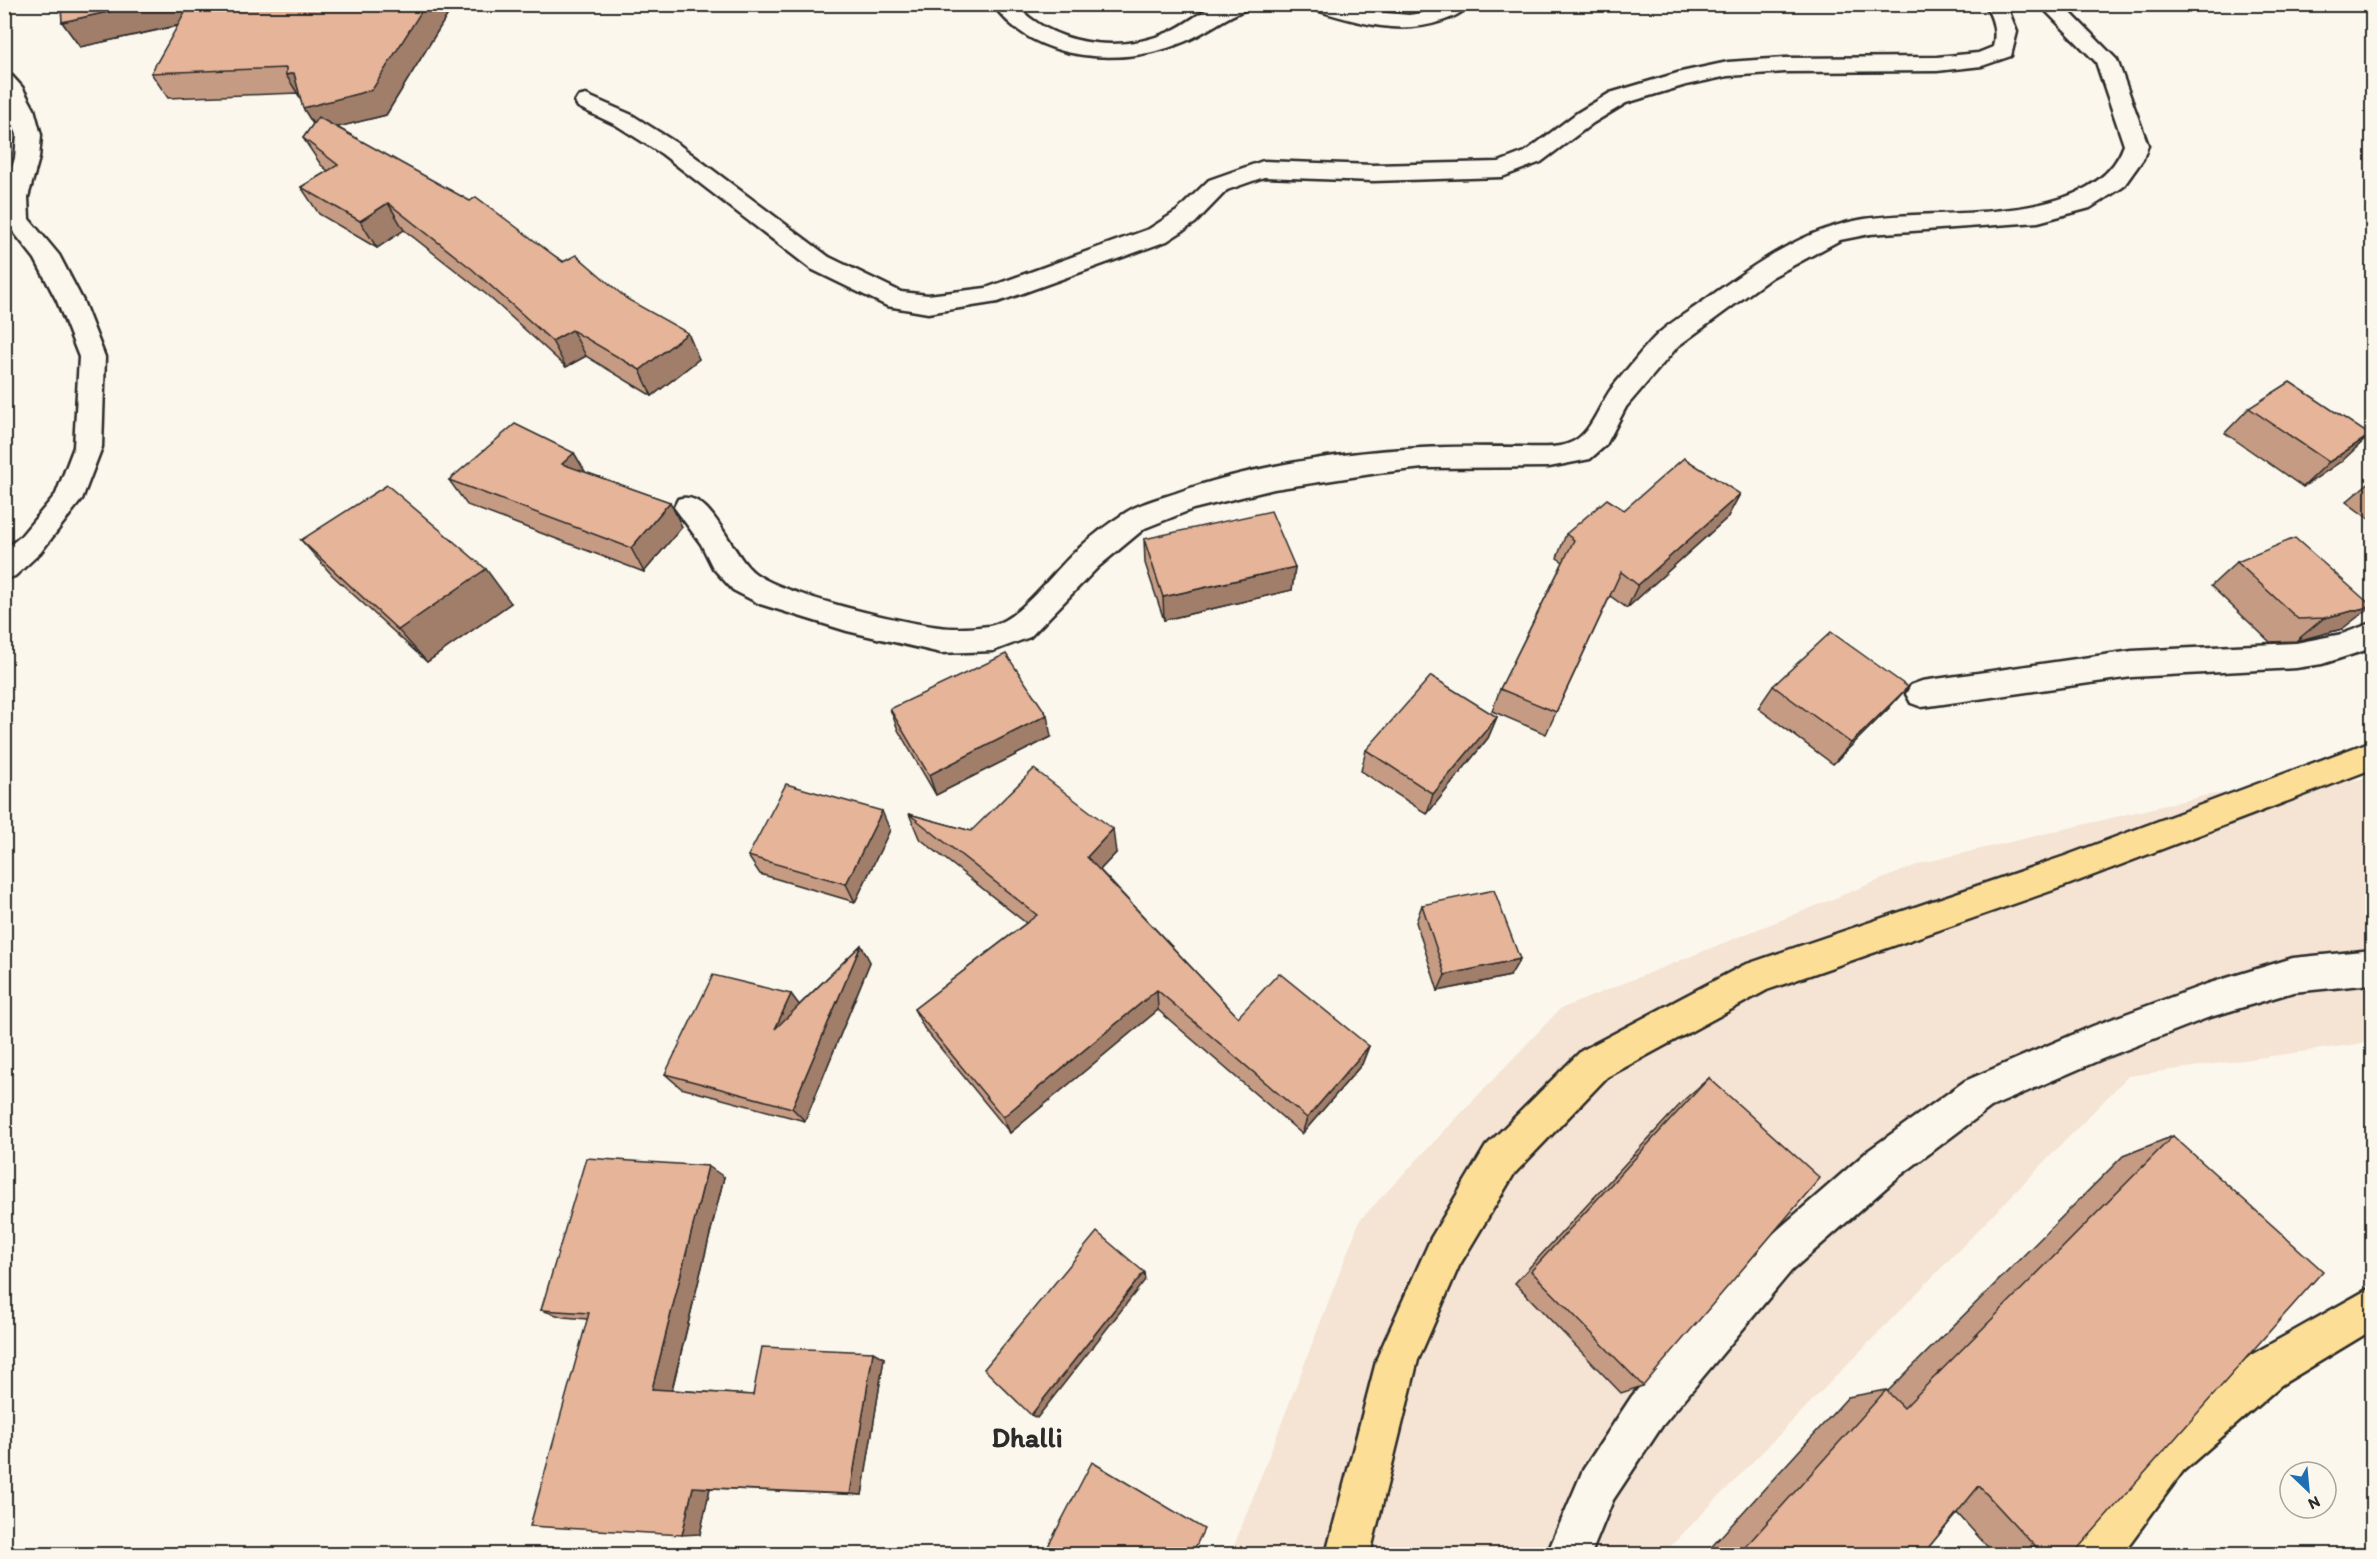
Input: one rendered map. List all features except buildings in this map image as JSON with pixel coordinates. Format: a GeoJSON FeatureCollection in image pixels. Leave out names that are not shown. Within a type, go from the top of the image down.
{"type":"FeatureCollection","features":[{"type":"Feature","properties":{"kind":"main road"},"geometry":{"type":"LineString","coordinates":[[1348,1554],[1398,1358],[1445,1252],[1500,1160],[1594,1064],[1757,977],[2065,871],[2373,755]]}},
{"type":"Feature","properties":{"kind":"main road"},"geometry":{"type":"LineString","coordinates":[[2095,1554],[2168,1456],[2266,1370],[2373,1307]]}},
{"type":"Feature","properties":{"kind":"street"},"geometry":{"type":"LineString","coordinates":[[1003,4],[1020,24],[1044,37],[1068,45],[1098,50],[1134,48],[1170,40],[1239,4]]}},
{"type":"Feature","properties":{"kind":"street"},"geometry":{"type":"LineString","coordinates":[[1321,4],[1394,24],[1421,21],[1446,13],[1459,4]]}},
{"type":"Feature","properties":{"kind":"street"},"geometry":{"type":"LineString","coordinates":[[586,102],[624,120],[670,149],[820,263],[896,300],[928,304],[989,296],[1158,235],[1186,217],[1218,185],[1240,175],[1293,168],[1373,172],[1502,169],[1533,157],[1585,118],[1618,98],[1682,79],[1728,69],[1773,66],[1937,64],[1982,59],[2002,51],[2008,35],[2004,17],[1995,4]]}},
{"type":"Feature","properties":{"kind":"street"},"geometry":{"type":"LineString","coordinates":[[688,507],[711,536],[724,560],[744,582],[771,595],[847,620],[941,640],[993,638],[1019,628],[1087,559],[1135,520],[1187,500],[1274,478],[1378,462],[1423,458],[1549,457],[1580,452],[1596,438],[1616,401],[1669,339],[1762,271],[1824,238],[1870,226],[2038,214],[2081,202],[2114,182],[2131,159],[2136,145],[2128,117],[2106,60],[2049,4]]}},
{"type":"Feature","properties":{"kind":"street"},"geometry":{"type":"LineString","coordinates":[[4,81],[11,87],[22,109],[29,135],[27,158],[16,197],[18,221],[46,255],[70,301],[92,357],[88,447],[68,499],[30,545],[4,568]]}},
{"type":"Feature","properties":{"kind":"street"},"geometry":{"type":"LineString","coordinates":[[1922,694],[2161,661],[2283,656],[2321,652],[2349,647],[2373,635]]}},
{"type":"Feature","properties":{"kind":"street"},"geometry":{"type":"LineString","coordinates":[[1569,1554],[1598,1485],[1647,1411],[1778,1256],[1883,1164],[1978,1094],[2093,1044],[2207,1001],[2293,975],[2373,967]]}},
{"type":"Feature","properties":{"kind":"shaded area"},"geometry":{"type":"Polygon","coordinates":[[[2372,778],[2372,1042],[2128,1076],[1663,1554],[1231,1554],[1360,1220],[1560,1009],[1922,863],[2208,795],[2372,778]]]}},
{"type":"Feature","properties":{"kind":"district","name":"Dhalli"},"geometry":{"type":"Point","coordinates":[1027,1437]}}]}
